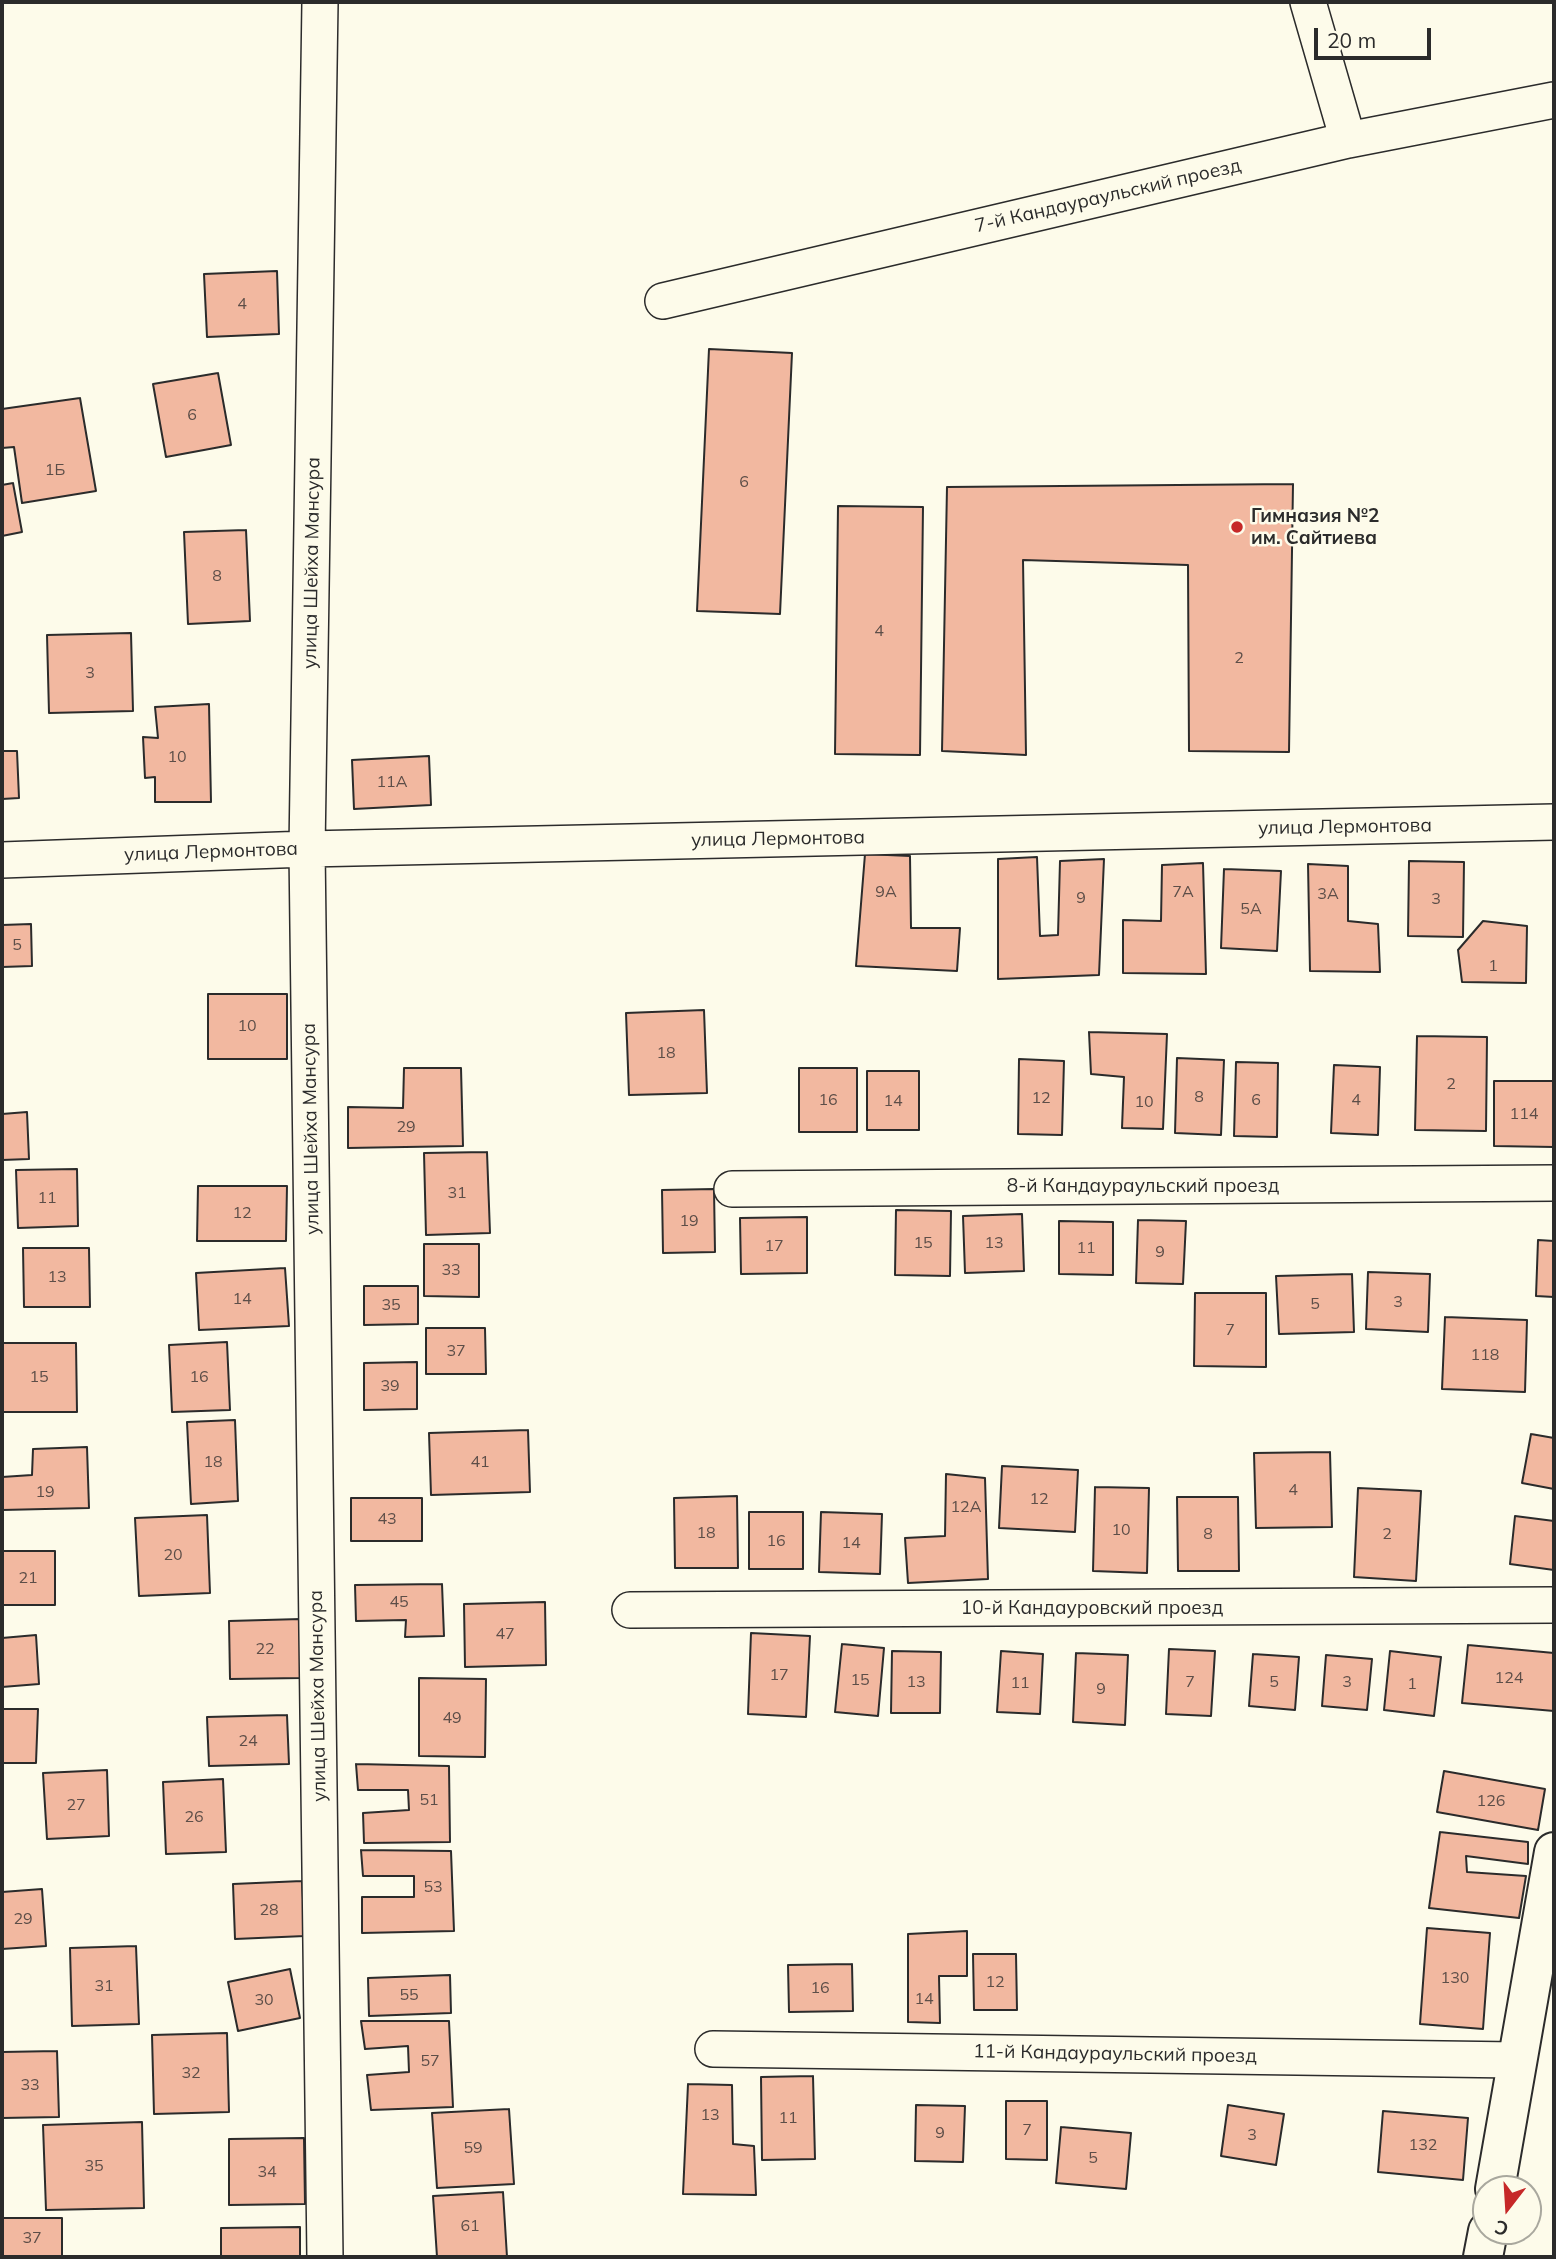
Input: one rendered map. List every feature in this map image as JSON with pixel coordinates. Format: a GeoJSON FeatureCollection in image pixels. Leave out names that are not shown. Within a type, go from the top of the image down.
{"type":"FeatureCollection","features":[{"type":"Feature","properties":{"kind":"street","name":"улица Шейха Мансура"},"geometry":{"type":"LineString","coordinates":[[320,2],[307,849],[325,2257]]}},
{"type":"Feature","properties":{"kind":"street"},"geometry":{"type":"LineString","coordinates":[[1308,2],[1348,140]]}},
{"type":"Feature","properties":{"kind":"street","name":"7-й Кандаураульский проезд"},"geometry":{"type":"LineString","coordinates":[[663,301],[1348,140],[1554,100]]}},
{"type":"Feature","properties":{"kind":"street","name":"улица Лермонтова"},"geometry":{"type":"LineString","coordinates":[[2,860],[307,849],[1554,822]]}},
{"type":"Feature","properties":{"kind":"street","name":"8-й Кандаураульский проезд"},"geometry":{"type":"LineString","coordinates":[[732,1189],[1554,1183]]}},
{"type":"Feature","properties":{"kind":"street","name":"10-й Кандауровский проезд"},"geometry":{"type":"LineString","coordinates":[[630,1610],[1554,1605]]}},
{"type":"Feature","properties":{"kind":"street"},"geometry":{"type":"LineString","coordinates":[[1496,2175],[1554,1852]]}},
{"type":"Feature","properties":{"kind":"street","name":"11-й Кандаураульский проезд"},"geometry":{"type":"LineString","coordinates":[[713,2049],[1516,2060]]}},
{"type":"Feature","properties":{"kind":"building"},"geometry":{"type":"Polygon","coordinates":[[[277,271],[279,334],[207,337],[204,274],[277,271]]]}},
{"type":"Feature","properties":{"kind":"building"},"geometry":{"type":"Polygon","coordinates":[[[709,349],[792,353],[780,614],[697,611],[709,349]]]}},
{"type":"Feature","properties":{"kind":"building"},"geometry":{"type":"Polygon","coordinates":[[[218,373],[231,445],[166,457],[153,384],[218,373]]]}},
{"type":"Feature","properties":{"kind":"building"},"geometry":{"type":"Polygon","coordinates":[[[80,398],[96,491],[22,503],[14,447],[2,448],[2,409],[80,398]]]}},
{"type":"Feature","properties":{"kind":"building"},"geometry":{"type":"Polygon","coordinates":[[[13,483],[22,532],[2,536],[2,485],[13,483]]]}},
{"type":"Feature","properties":{"kind":"building"},"geometry":{"type":"Polygon","coordinates":[[[1293,484],[1289,752],[1189,751],[1188,565],[1023,560],[1026,755],[942,751],[947,487],[1293,484]]]}},
{"type":"Feature","properties":{"kind":"building"},"geometry":{"type":"Polygon","coordinates":[[[838,506],[923,507],[920,755],[835,754],[838,506]]]}},
{"type":"Feature","properties":{"kind":"building"},"geometry":{"type":"Polygon","coordinates":[[[246,530],[250,621],[188,624],[184,532],[246,530]]]}},
{"type":"Feature","properties":{"kind":"building"},"geometry":{"type":"Polygon","coordinates":[[[131,633],[133,711],[49,713],[47,635],[131,633]]]}},
{"type":"Feature","properties":{"kind":"building"},"geometry":{"type":"Polygon","coordinates":[[[209,704],[211,802],[155,802],[155,777],[145,778],[143,737],[158,738],[155,707],[209,704]]]}},
{"type":"Feature","properties":{"kind":"building"},"geometry":{"type":"Polygon","coordinates":[[[2,751],[17,751],[19,798],[2,799],[2,751]]]}},
{"type":"Feature","properties":{"kind":"building"},"geometry":{"type":"Polygon","coordinates":[[[429,756],[431,805],[354,809],[352,760],[429,756]]]}},
{"type":"Feature","properties":{"kind":"building"},"geometry":{"type":"Polygon","coordinates":[[[865,854],[910,856],[911,928],[960,928],[957,971],[856,966],[865,854]]]}},
{"type":"Feature","properties":{"kind":"building"},"geometry":{"type":"Polygon","coordinates":[[[1037,857],[1040,936],[1058,935],[1060,861],[1104,859],[1099,975],[998,979],[998,859],[1037,857]]]}},
{"type":"Feature","properties":{"kind":"building"},"geometry":{"type":"Polygon","coordinates":[[[1409,861],[1464,862],[1463,937],[1408,936],[1409,861]]]}},
{"type":"Feature","properties":{"kind":"building"},"geometry":{"type":"Polygon","coordinates":[[[1203,863],[1206,974],[1123,973],[1123,920],[1161,921],[1162,865],[1203,863]]]}},
{"type":"Feature","properties":{"kind":"building"},"geometry":{"type":"Polygon","coordinates":[[[1308,864],[1348,866],[1348,921],[1378,924],[1380,972],[1310,971],[1308,864]]]}},
{"type":"Feature","properties":{"kind":"building"},"geometry":{"type":"Polygon","coordinates":[[[1224,869],[1281,871],[1277,951],[1221,948],[1224,869]]]}},
{"type":"Feature","properties":{"kind":"building"},"geometry":{"type":"Polygon","coordinates":[[[1483,921],[1527,926],[1526,983],[1462,982],[1458,950],[1483,921]]]}},
{"type":"Feature","properties":{"kind":"building"},"geometry":{"type":"Polygon","coordinates":[[[31,924],[32,966],[2,967],[2,925],[31,924]]]}},
{"type":"Feature","properties":{"kind":"building"},"geometry":{"type":"Polygon","coordinates":[[[208,994],[287,994],[287,1059],[208,1059],[208,994]]]}},
{"type":"Feature","properties":{"kind":"building"},"geometry":{"type":"Polygon","coordinates":[[[704,1010],[707,1093],[629,1095],[626,1013],[704,1010]]]}},
{"type":"Feature","properties":{"kind":"building"},"geometry":{"type":"Polygon","coordinates":[[[1089,1032],[1167,1034],[1163,1129],[1122,1128],[1124,1077],[1091,1074],[1089,1032]]]}},
{"type":"Feature","properties":{"kind":"building"},"geometry":{"type":"Polygon","coordinates":[[[1417,1036],[1487,1037],[1486,1131],[1415,1130],[1417,1036]]]}},
{"type":"Feature","properties":{"kind":"building"},"geometry":{"type":"Polygon","coordinates":[[[1177,1058],[1224,1060],[1221,1135],[1175,1133],[1177,1058]]]}},
{"type":"Feature","properties":{"kind":"building"},"geometry":{"type":"Polygon","coordinates":[[[1019,1059],[1064,1061],[1062,1135],[1018,1134],[1019,1059]]]}},
{"type":"Feature","properties":{"kind":"building"},"geometry":{"type":"Polygon","coordinates":[[[1236,1062],[1278,1063],[1277,1137],[1234,1136],[1236,1062]]]}},
{"type":"Feature","properties":{"kind":"building"},"geometry":{"type":"Polygon","coordinates":[[[1334,1065],[1380,1067],[1378,1135],[1331,1133],[1334,1065]]]}},
{"type":"Feature","properties":{"kind":"building"},"geometry":{"type":"Polygon","coordinates":[[[404,1068],[461,1068],[463,1146],[348,1148],[348,1107],[403,1108],[404,1068]]]}},
{"type":"Feature","properties":{"kind":"building"},"geometry":{"type":"Polygon","coordinates":[[[799,1068],[857,1068],[857,1132],[799,1132],[799,1068]]]}},
{"type":"Feature","properties":{"kind":"building"},"geometry":{"type":"Polygon","coordinates":[[[867,1071],[919,1071],[919,1130],[867,1130],[867,1071]]]}},
{"type":"Feature","properties":{"kind":"building"},"geometry":{"type":"Polygon","coordinates":[[[1494,1081],[1554,1081],[1554,1147],[1494,1146],[1494,1081]]]}},
{"type":"Feature","properties":{"kind":"building"},"geometry":{"type":"Polygon","coordinates":[[[27,1112],[29,1159],[2,1160],[2,1114],[27,1112]]]}},
{"type":"Feature","properties":{"kind":"building"},"geometry":{"type":"Polygon","coordinates":[[[487,1152],[490,1233],[426,1235],[424,1153],[487,1152]]]}},
{"type":"Feature","properties":{"kind":"building"},"geometry":{"type":"Polygon","coordinates":[[[77,1169],[78,1226],[18,1228],[16,1170],[77,1169]]]}},
{"type":"Feature","properties":{"kind":"building"},"geometry":{"type":"Polygon","coordinates":[[[198,1186],[287,1186],[286,1241],[197,1241],[198,1186]]]}},
{"type":"Feature","properties":{"kind":"building"},"geometry":{"type":"Polygon","coordinates":[[[714,1189],[715,1252],[663,1253],[662,1190],[714,1189]]]}},
{"type":"Feature","properties":{"kind":"building"},"geometry":{"type":"Polygon","coordinates":[[[896,1210],[951,1211],[950,1276],[895,1275],[896,1210]]]}},
{"type":"Feature","properties":{"kind":"building"},"geometry":{"type":"Polygon","coordinates":[[[1022,1214],[1024,1271],[965,1273],[963,1216],[1022,1214]]]}},
{"type":"Feature","properties":{"kind":"building"},"geometry":{"type":"Polygon","coordinates":[[[807,1217],[807,1273],[741,1274],[740,1218],[807,1217]]]}},
{"type":"Feature","properties":{"kind":"building"},"geometry":{"type":"Polygon","coordinates":[[[1138,1220],[1186,1221],[1183,1284],[1136,1283],[1138,1220]]]}},
{"type":"Feature","properties":{"kind":"building"},"geometry":{"type":"Polygon","coordinates":[[[1059,1221],[1113,1222],[1113,1275],[1059,1274],[1059,1221]]]}},
{"type":"Feature","properties":{"kind":"building"},"geometry":{"type":"Polygon","coordinates":[[[1538,1240],[1554,1241],[1554,1297],[1536,1296],[1538,1240]]]}},
{"type":"Feature","properties":{"kind":"building"},"geometry":{"type":"Polygon","coordinates":[[[424,1244],[479,1244],[479,1297],[424,1296],[424,1244]]]}},
{"type":"Feature","properties":{"kind":"building"},"geometry":{"type":"Polygon","coordinates":[[[23,1248],[89,1248],[90,1307],[24,1307],[23,1248]]]}},
{"type":"Feature","properties":{"kind":"building"},"geometry":{"type":"Polygon","coordinates":[[[285,1268],[289,1326],[199,1330],[196,1273],[285,1268]]]}},
{"type":"Feature","properties":{"kind":"building"},"geometry":{"type":"Polygon","coordinates":[[[1368,1272],[1430,1274],[1428,1332],[1366,1329],[1368,1272]]]}},
{"type":"Feature","properties":{"kind":"building"},"geometry":{"type":"Polygon","coordinates":[[[1352,1274],[1354,1332],[1279,1334],[1276,1276],[1352,1274]]]}},
{"type":"Feature","properties":{"kind":"building"},"geometry":{"type":"Polygon","coordinates":[[[364,1286],[418,1286],[418,1324],[364,1325],[364,1286]]]}},
{"type":"Feature","properties":{"kind":"building"},"geometry":{"type":"Polygon","coordinates":[[[1195,1293],[1266,1293],[1266,1367],[1194,1366],[1195,1293]]]}},
{"type":"Feature","properties":{"kind":"building"},"geometry":{"type":"Polygon","coordinates":[[[1445,1317],[1527,1320],[1525,1392],[1442,1389],[1445,1317]]]}},
{"type":"Feature","properties":{"kind":"building"},"geometry":{"type":"Polygon","coordinates":[[[426,1328],[485,1328],[486,1374],[426,1374],[426,1328]]]}},
{"type":"Feature","properties":{"kind":"building"},"geometry":{"type":"Polygon","coordinates":[[[227,1342],[230,1410],[172,1412],[169,1345],[227,1342]]]}},
{"type":"Feature","properties":{"kind":"building"},"geometry":{"type":"Polygon","coordinates":[[[2,1343],[76,1343],[77,1412],[2,1412],[2,1343]]]}},
{"type":"Feature","properties":{"kind":"building"},"geometry":{"type":"Polygon","coordinates":[[[417,1362],[417,1409],[364,1410],[364,1363],[417,1362]]]}},
{"type":"Feature","properties":{"kind":"building"},"geometry":{"type":"Polygon","coordinates":[[[235,1420],[238,1501],[191,1504],[187,1422],[235,1420]]]}},
{"type":"Feature","properties":{"kind":"building"},"geometry":{"type":"Polygon","coordinates":[[[528,1430],[530,1492],[431,1495],[429,1433],[528,1430]]]}},
{"type":"Feature","properties":{"kind":"building"},"geometry":{"type":"Polygon","coordinates":[[[1531,1434],[1554,1438],[1554,1489],[1522,1483],[1531,1434]]]}},
{"type":"Feature","properties":{"kind":"building"},"geometry":{"type":"Polygon","coordinates":[[[87,1447],[89,1508],[2,1510],[2,1477],[32,1475],[33,1449],[87,1447]]]}},
{"type":"Feature","properties":{"kind":"building"},"geometry":{"type":"Polygon","coordinates":[[[1330,1452],[1332,1527],[1256,1528],[1254,1453],[1330,1452]]]}},
{"type":"Feature","properties":{"kind":"building"},"geometry":{"type":"Polygon","coordinates":[[[1002,1466],[1078,1470],[1075,1532],[999,1528],[1002,1466]]]}},
{"type":"Feature","properties":{"kind":"building"},"geometry":{"type":"Polygon","coordinates":[[[946,1474],[985,1478],[988,1579],[908,1583],[905,1538],[945,1536],[946,1474]]]}},
{"type":"Feature","properties":{"kind":"building"},"geometry":{"type":"Polygon","coordinates":[[[1095,1487],[1149,1488],[1147,1573],[1093,1571],[1095,1487]]]}},
{"type":"Feature","properties":{"kind":"building"},"geometry":{"type":"Polygon","coordinates":[[[1358,1488],[1421,1491],[1416,1581],[1354,1577],[1358,1488]]]}},
{"type":"Feature","properties":{"kind":"building"},"geometry":{"type":"Polygon","coordinates":[[[737,1496],[738,1568],[675,1568],[674,1498],[737,1496]]]}},
{"type":"Feature","properties":{"kind":"building"},"geometry":{"type":"Polygon","coordinates":[[[1177,1497],[1238,1497],[1239,1571],[1178,1571],[1177,1497]]]}},
{"type":"Feature","properties":{"kind":"building"},"geometry":{"type":"Polygon","coordinates":[[[351,1498],[422,1498],[422,1541],[351,1541],[351,1498]]]}},
{"type":"Feature","properties":{"kind":"building"},"geometry":{"type":"Polygon","coordinates":[[[749,1512],[803,1512],[803,1569],[749,1569],[749,1512]]]}},
{"type":"Feature","properties":{"kind":"building"},"geometry":{"type":"Polygon","coordinates":[[[821,1512],[882,1514],[880,1574],[819,1572],[821,1512]]]}},
{"type":"Feature","properties":{"kind":"building"},"geometry":{"type":"Polygon","coordinates":[[[207,1515],[210,1593],[139,1596],[135,1518],[207,1515]]]}},
{"type":"Feature","properties":{"kind":"building"},"geometry":{"type":"Polygon","coordinates":[[[1515,1516],[1554,1521],[1554,1570],[1510,1564],[1515,1516]]]}},
{"type":"Feature","properties":{"kind":"building"},"geometry":{"type":"Polygon","coordinates":[[[2,1551],[55,1551],[55,1605],[2,1605],[2,1551]]]}},
{"type":"Feature","properties":{"kind":"building"},"geometry":{"type":"Polygon","coordinates":[[[442,1584],[444,1636],[405,1637],[406,1620],[356,1621],[355,1585],[442,1584]]]}},
{"type":"Feature","properties":{"kind":"building"},"geometry":{"type":"Polygon","coordinates":[[[545,1602],[546,1665],[465,1667],[464,1604],[545,1602]]]}},
{"type":"Feature","properties":{"kind":"building"},"geometry":{"type":"Polygon","coordinates":[[[301,1619],[302,1678],[230,1679],[229,1621],[301,1619]]]}},
{"type":"Feature","properties":{"kind":"building"},"geometry":{"type":"Polygon","coordinates":[[[751,1633],[810,1636],[806,1717],[748,1714],[751,1633]]]}},
{"type":"Feature","properties":{"kind":"building"},"geometry":{"type":"Polygon","coordinates":[[[36,1635],[39,1684],[2,1687],[2,1638],[36,1635]]]}},
{"type":"Feature","properties":{"kind":"building"},"geometry":{"type":"Polygon","coordinates":[[[842,1644],[884,1648],[878,1716],[835,1712],[842,1644]]]}},
{"type":"Feature","properties":{"kind":"building"},"geometry":{"type":"Polygon","coordinates":[[[1468,1645],[1554,1653],[1554,1711],[1462,1703],[1468,1645]]]}},
{"type":"Feature","properties":{"kind":"building"},"geometry":{"type":"Polygon","coordinates":[[[1169,1649],[1215,1651],[1211,1716],[1166,1714],[1169,1649]]]}},
{"type":"Feature","properties":{"kind":"building"},"geometry":{"type":"Polygon","coordinates":[[[892,1651],[941,1652],[940,1713],[891,1713],[892,1651]]]}},
{"type":"Feature","properties":{"kind":"building"},"geometry":{"type":"Polygon","coordinates":[[[1001,1651],[1043,1654],[1040,1714],[997,1712],[1001,1651]]]}},
{"type":"Feature","properties":{"kind":"building"},"geometry":{"type":"Polygon","coordinates":[[[1390,1651],[1441,1657],[1434,1716],[1384,1710],[1390,1651]]]}},
{"type":"Feature","properties":{"kind":"building"},"geometry":{"type":"Polygon","coordinates":[[[1076,1653],[1128,1655],[1125,1725],[1073,1722],[1076,1653]]]}},
{"type":"Feature","properties":{"kind":"building"},"geometry":{"type":"Polygon","coordinates":[[[1253,1654],[1299,1657],[1295,1710],[1249,1706],[1253,1654]]]}},
{"type":"Feature","properties":{"kind":"building"},"geometry":{"type":"Polygon","coordinates":[[[1326,1655],[1372,1659],[1367,1710],[1322,1706],[1326,1655]]]}},
{"type":"Feature","properties":{"kind":"building"},"geometry":{"type":"Polygon","coordinates":[[[419,1678],[486,1679],[485,1757],[419,1756],[419,1678]]]}},
{"type":"Feature","properties":{"kind":"building"},"geometry":{"type":"Polygon","coordinates":[[[2,1709],[38,1709],[36,1763],[2,1763],[2,1709]]]}},
{"type":"Feature","properties":{"kind":"building"},"geometry":{"type":"Polygon","coordinates":[[[287,1715],[289,1764],[209,1766],[207,1717],[287,1715]]]}},
{"type":"Feature","properties":{"kind":"building"},"geometry":{"type":"Polygon","coordinates":[[[356,1764],[449,1766],[450,1842],[364,1843],[363,1813],[409,1810],[408,1790],[358,1790],[356,1764]]]}},
{"type":"Feature","properties":{"kind":"building"},"geometry":{"type":"Polygon","coordinates":[[[107,1770],[109,1836],[47,1839],[43,1773],[107,1770]]]}},
{"type":"Feature","properties":{"kind":"building"},"geometry":{"type":"Polygon","coordinates":[[[1444,1771],[1545,1789],[1538,1830],[1437,1812],[1444,1771]]]}},
{"type":"Feature","properties":{"kind":"building"},"geometry":{"type":"Polygon","coordinates":[[[223,1779],[226,1852],[166,1854],[163,1782],[223,1779]]]}},
{"type":"Feature","properties":{"kind":"building"},"geometry":{"type":"Polygon","coordinates":[[[1440,1832],[1528,1842],[1528,1864],[1466,1856],[1467,1872],[1526,1876],[1519,1918],[1429,1908],[1440,1832]]]}},
{"type":"Feature","properties":{"kind":"building"},"geometry":{"type":"Polygon","coordinates":[[[361,1850],[451,1851],[454,1931],[362,1933],[362,1897],[414,1897],[414,1876],[363,1876],[361,1850]]]}},
{"type":"Feature","properties":{"kind":"building"},"geometry":{"type":"Polygon","coordinates":[[[302,1881],[305,1936],[235,1939],[233,1884],[302,1881]]]}},
{"type":"Feature","properties":{"kind":"building"},"geometry":{"type":"Polygon","coordinates":[[[42,1889],[46,1946],[2,1949],[2,1892],[42,1889]]]}},
{"type":"Feature","properties":{"kind":"building"},"geometry":{"type":"Polygon","coordinates":[[[1427,1928],[1490,1933],[1483,2029],[1420,2024],[1427,1928]]]}},
{"type":"Feature","properties":{"kind":"building"},"geometry":{"type":"Polygon","coordinates":[[[967,1931],[967,1976],[939,1976],[940,2023],[908,2022],[908,1934],[967,1931]]]}},
{"type":"Feature","properties":{"kind":"building"},"geometry":{"type":"Polygon","coordinates":[[[136,1946],[139,2024],[72,2026],[70,1948],[136,1946]]]}},
{"type":"Feature","properties":{"kind":"building"},"geometry":{"type":"Polygon","coordinates":[[[973,1954],[1016,1954],[1017,2010],[974,2010],[973,1954]]]}},
{"type":"Feature","properties":{"kind":"building"},"geometry":{"type":"Polygon","coordinates":[[[852,1964],[853,2011],[789,2012],[788,1965],[852,1964]]]}},
{"type":"Feature","properties":{"kind":"building"},"geometry":{"type":"Polygon","coordinates":[[[290,1969],[300,2018],[238,2031],[228,1982],[290,1969]]]}},
{"type":"Feature","properties":{"kind":"building"},"geometry":{"type":"Polygon","coordinates":[[[450,1975],[451,2013],[369,2016],[368,1978],[450,1975]]]}},
{"type":"Feature","properties":{"kind":"building"},"geometry":{"type":"Polygon","coordinates":[[[361,2021],[449,2021],[453,2107],[371,2110],[367,2075],[409,2072],[408,2046],[365,2049],[361,2021]]]}},
{"type":"Feature","properties":{"kind":"building"},"geometry":{"type":"Polygon","coordinates":[[[227,2033],[229,2112],[154,2114],[152,2035],[227,2033]]]}},
{"type":"Feature","properties":{"kind":"building"},"geometry":{"type":"Polygon","coordinates":[[[57,2051],[59,2117],[2,2118],[2,2052],[57,2051]]]}},
{"type":"Feature","properties":{"kind":"building"},"geometry":{"type":"Polygon","coordinates":[[[813,2076],[815,2159],[762,2160],[761,2077],[813,2076]]]}},
{"type":"Feature","properties":{"kind":"building"},"geometry":{"type":"Polygon","coordinates":[[[688,2084],[732,2085],[733,2144],[754,2146],[756,2195],[683,2194],[688,2084]]]}},
{"type":"Feature","properties":{"kind":"building"},"geometry":{"type":"Polygon","coordinates":[[[1006,2101],[1047,2101],[1047,2160],[1006,2159],[1006,2101]]]}},
{"type":"Feature","properties":{"kind":"building"},"geometry":{"type":"Polygon","coordinates":[[[916,2105],[965,2106],[963,2162],[915,2161],[916,2105]]]}},
{"type":"Feature","properties":{"kind":"building"},"geometry":{"type":"Polygon","coordinates":[[[1228,2105],[1284,2114],[1276,2165],[1221,2156],[1228,2105]]]}},
{"type":"Feature","properties":{"kind":"building"},"geometry":{"type":"Polygon","coordinates":[[[509,2109],[514,2184],[437,2188],[432,2113],[509,2109]]]}},
{"type":"Feature","properties":{"kind":"building"},"geometry":{"type":"Polygon","coordinates":[[[1383,2111],[1468,2118],[1463,2180],[1378,2172],[1383,2111]]]}},
{"type":"Feature","properties":{"kind":"building"},"geometry":{"type":"Polygon","coordinates":[[[142,2122],[144,2208],[46,2210],[43,2125],[142,2122]]]}},
{"type":"Feature","properties":{"kind":"building"},"geometry":{"type":"Polygon","coordinates":[[[1061,2127],[1131,2133],[1126,2189],[1056,2183],[1061,2127]]]}},
{"type":"Feature","properties":{"kind":"building"},"geometry":{"type":"Polygon","coordinates":[[[304,2138],[305,2204],[229,2205],[229,2139],[304,2138]]]}},
{"type":"Feature","properties":{"kind":"building"},"geometry":{"type":"Polygon","coordinates":[[[503,2192],[507,2257],[437,2257],[433,2196],[503,2192]]]}},
{"type":"Feature","properties":{"kind":"building"},"geometry":{"type":"Polygon","coordinates":[[[2,2218],[62,2218],[62,2257],[2,2257],[2,2218]]]}},
{"type":"Feature","properties":{"kind":"building"},"geometry":{"type":"Polygon","coordinates":[[[300,2227],[300,2257],[221,2257],[221,2228],[300,2227]]]}},
{"type":"Feature","properties":{"kind":"place","name":"Гимназия №2 им. Сайтиева"},"geometry":{"type":"Point","coordinates":[1237,527]}}]}
